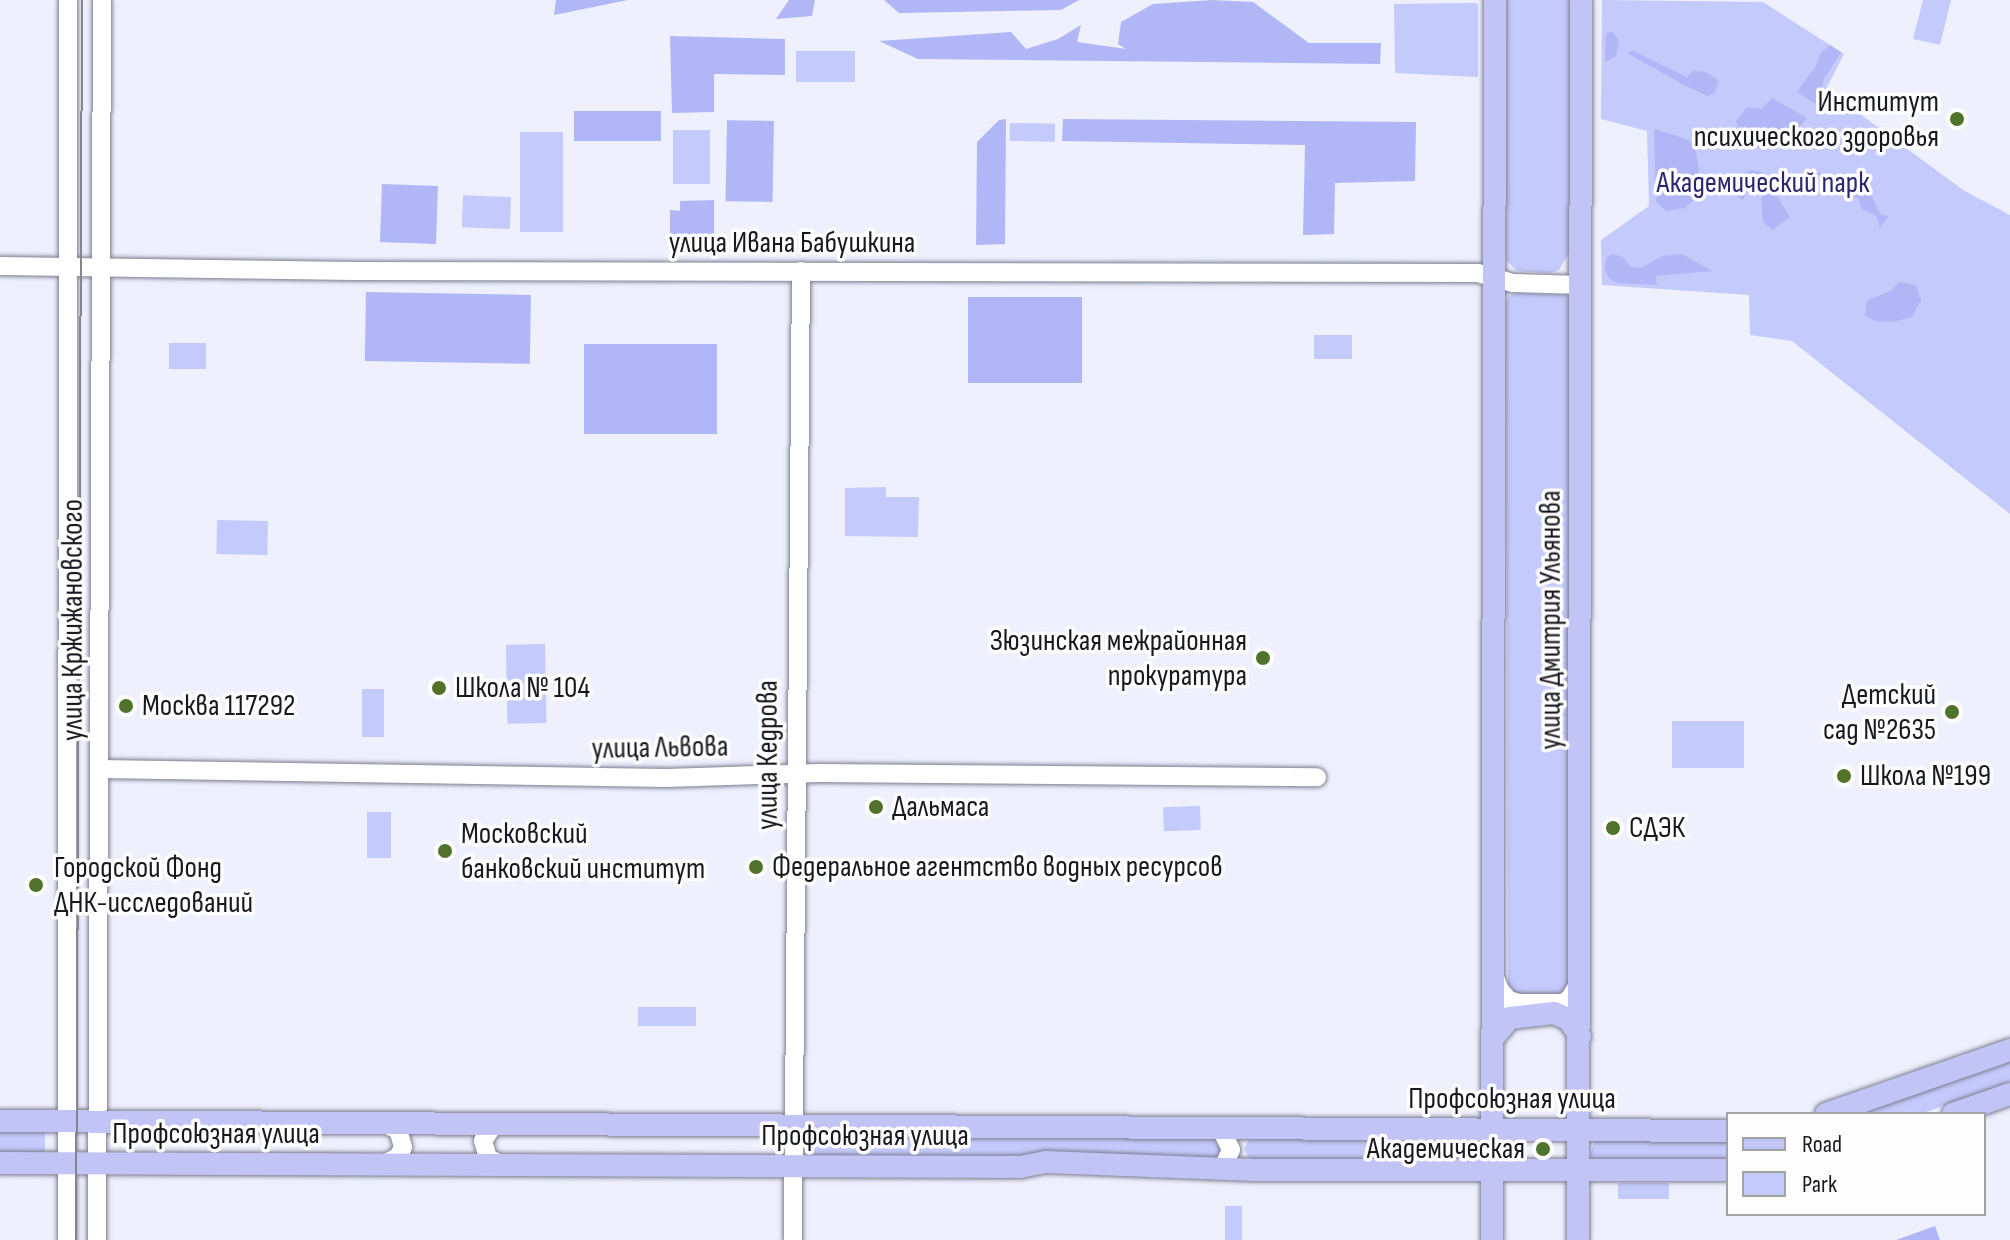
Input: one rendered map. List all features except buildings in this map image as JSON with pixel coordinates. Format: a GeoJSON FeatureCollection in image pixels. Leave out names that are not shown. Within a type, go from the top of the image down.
{"type":"FeatureCollection","features":[{"type":"Feature","properties":{"kind":"main road","name":"улица Дмитрия Ульянова"},"geometry":{"type":"LineString","coordinates":[[1492,1240],[1495,0]]}},
{"type":"Feature","properties":{"kind":"main road","name":"улица Дмитрия Ульянова"},"geometry":{"type":"LineString","coordinates":[[1578,1240],[1581,0]]}},
{"type":"Feature","properties":{"kind":"main road"},"geometry":{"type":"LineString","coordinates":[[1493,1038],[1510,1018],[1554,1013],[1568,1019],[1580,1036]]}},
{"type":"Feature","properties":{"kind":"main road"},"geometry":{"type":"LineString","coordinates":[[1832,1112],[2010,1050]]}},
{"type":"Feature","properties":{"kind":"main road"},"geometry":{"type":"LineString","coordinates":[[1959,1112],[2010,1094]]}},
{"type":"Feature","properties":{"kind":"main road","name":"Профсоюзная улица"},"geometry":{"type":"LineString","coordinates":[[0,1121],[794,1123],[1726,1131]]}},
{"type":"Feature","properties":{"kind":"main road"},"geometry":{"type":"LineString","coordinates":[[1254,1170],[1241,1149],[1247,1135],[1256,1128]]}},
{"type":"Feature","properties":{"kind":"main road","name":"Профсоюзная улица"},"geometry":{"type":"LineString","coordinates":[[0,1163],[1020,1167],[1045,1162],[1254,1170],[1726,1170]]}},
{"type":"Feature","properties":{"kind":"street","name":"улица Кржижановского"},"geometry":{"type":"LineString","coordinates":[[67,1240],[68,0]]}},
{"type":"Feature","properties":{"kind":"street","name":"улица Кржижановского"},"geometry":{"type":"LineString","coordinates":[[97,1240],[102,0]]}},
{"type":"Feature","properties":{"kind":"street","name":"улица Ивана Бабушкина"},"geometry":{"type":"LineString","coordinates":[[0,266],[1478,273],[1512,283],[1582,285]]}},
{"type":"Feature","properties":{"kind":"street","name":"улица Кедрова"},"geometry":{"type":"LineString","coordinates":[[793,1240],[801,271]]}},
{"type":"Feature","properties":{"kind":"street","name":"улица Львова"},"geometry":{"type":"LineString","coordinates":[[100,769],[667,778],[795,774],[1317,777]]}},
{"type":"Feature","properties":{"kind":"street"},"geometry":{"type":"LineString","coordinates":[[1493,972],[1500,990],[1509,1000],[1519,1003],[1563,1003],[1579,983]]}},
{"type":"Feature","properties":{"kind":"street"},"geometry":{"type":"LineString","coordinates":[[382,1123],[398,1130],[403,1147],[393,1161],[382,1165]]}},
{"type":"Feature","properties":{"kind":"street"},"geometry":{"type":"LineString","coordinates":[[504,1123],[493,1126],[483,1141],[488,1158],[504,1165]]}},
{"type":"Feature","properties":{"kind":"street"},"geometry":{"type":"LineString","coordinates":[[1220,1127],[1231,1150],[1222,1169]]}},
{"type":"Feature","properties":{"kind":"green space"},"geometry":{"type":"Polygon","coordinates":[[[1507,0],[1570,0],[1570,251],[1559,270],[1551,273],[1517,271],[1506,260],[1507,0]]]}},
{"type":"Feature","properties":{"kind":"green space","name":"Академический парк"},"geometry":{"type":"Polygon","coordinates":[[[1602,0],[1763,2],[1844,54],[1826,89],[1963,190],[2010,215],[2010,514],[1792,341],[1750,335],[1749,295],[1602,285],[1601,240],[1649,206],[1647,131],[1601,119],[1602,0]]]}},
{"type":"Feature","properties":{"kind":"green space"},"geometry":{"type":"Polygon","coordinates":[[[1923,0],[1951,0],[1940,45],[1913,39],[1923,0]]]}},
{"type":"Feature","properties":{"kind":"green space"},"geometry":{"type":"Polygon","coordinates":[[[1394,4],[1478,4],[1478,77],[1395,73],[1394,4]]]}},
{"type":"Feature","properties":{"kind":"green space"},"geometry":{"type":"Polygon","coordinates":[[[796,51],[855,51],[855,82],[796,82],[796,51]]]}},
{"type":"Feature","properties":{"kind":"green space"},"geometry":{"type":"Polygon","coordinates":[[[1010,123],[1055,124],[1055,142],[1010,141],[1010,123]]]}},
{"type":"Feature","properties":{"kind":"green space"},"geometry":{"type":"Polygon","coordinates":[[[673,130],[710,130],[710,184],[673,184],[673,130]]]}},
{"type":"Feature","properties":{"kind":"green space"},"geometry":{"type":"Polygon","coordinates":[[[520,132],[563,132],[563,232],[520,232],[520,132]]]}},
{"type":"Feature","properties":{"kind":"green space"},"geometry":{"type":"Polygon","coordinates":[[[463,195],[511,197],[510,229],[462,227],[463,195]]]}},
{"type":"Feature","properties":{"kind":"green space"},"geometry":{"type":"Polygon","coordinates":[[[1517,293],[1565,295],[1571,300],[1568,995],[1515,999],[1508,987],[1506,303],[1509,296],[1517,293]]]}},
{"type":"Feature","properties":{"kind":"green space"},"geometry":{"type":"Polygon","coordinates":[[[1314,335],[1352,335],[1352,359],[1314,359],[1314,335]]]}},
{"type":"Feature","properties":{"kind":"green space"},"geometry":{"type":"Polygon","coordinates":[[[169,343],[206,343],[206,369],[169,369],[169,343]]]}},
{"type":"Feature","properties":{"kind":"green space"},"geometry":{"type":"Polygon","coordinates":[[[886,487],[886,497],[919,497],[918,537],[845,536],[845,488],[886,487]]]}},
{"type":"Feature","properties":{"kind":"green space"},"geometry":{"type":"Polygon","coordinates":[[[217,520],[268,521],[267,555],[216,554],[217,520]]]}},
{"type":"Feature","properties":{"kind":"green space"},"geometry":{"type":"Polygon","coordinates":[[[545,644],[546,723],[507,724],[506,645],[545,644]]]}},
{"type":"Feature","properties":{"kind":"green space"},"geometry":{"type":"Polygon","coordinates":[[[362,689],[384,689],[384,737],[362,737],[362,689]]]}},
{"type":"Feature","properties":{"kind":"green space"},"geometry":{"type":"Polygon","coordinates":[[[1672,721],[1744,721],[1744,768],[1672,768],[1672,721]]]}},
{"type":"Feature","properties":{"kind":"green space"},"geometry":{"type":"Polygon","coordinates":[[[1200,806],[1201,830],[1164,831],[1163,807],[1200,806]]]}},
{"type":"Feature","properties":{"kind":"green space"},"geometry":{"type":"Polygon","coordinates":[[[367,812],[391,812],[391,858],[367,858],[367,812]]]}},
{"type":"Feature","properties":{"kind":"green space"},"geometry":{"type":"Polygon","coordinates":[[[638,1007],[696,1007],[696,1026],[638,1026],[638,1007]]]}},
{"type":"Feature","properties":{"kind":"green space"},"geometry":{"type":"Polygon","coordinates":[[[2010,1059],[2010,1082],[1927,1112],[1860,1112],[2010,1059]]]}},
{"type":"Feature","properties":{"kind":"green space"},"geometry":{"type":"Polygon","coordinates":[[[0,1130],[45,1130],[45,1152],[0,1152],[0,1130]]]}},
{"type":"Feature","properties":{"kind":"green space"},"geometry":{"type":"Polygon","coordinates":[[[806,1136],[1213,1138],[1222,1150],[1217,1160],[811,1156],[807,1151],[806,1136]]]}},
{"type":"Feature","properties":{"kind":"green space"},"geometry":{"type":"Polygon","coordinates":[[[1394,1137],[1394,1160],[1251,1161],[1244,1149],[1249,1139],[1394,1137]]]}},
{"type":"Feature","properties":{"kind":"green space"},"geometry":{"type":"Polygon","coordinates":[[[1726,1138],[1726,1161],[1594,1160],[1590,1155],[1595,1140],[1726,1138]]]}},
{"type":"Feature","properties":{"kind":"green space"},"geometry":{"type":"Polygon","coordinates":[[[1618,1183],[1669,1183],[1669,1199],[1618,1199],[1618,1183]]]}},
{"type":"Feature","properties":{"kind":"green space"},"geometry":{"type":"Polygon","coordinates":[[[1225,1206],[1242,1206],[1242,1240],[1225,1240],[1225,1206]]]}},
{"type":"Feature","properties":{"kind":"shaded area"},"geometry":{"type":"Polygon","coordinates":[[[556,0],[628,0],[554,15],[556,0]]]}},
{"type":"Feature","properties":{"kind":"shaded area"},"geometry":{"type":"Polygon","coordinates":[[[789,0],[815,0],[812,16],[776,19],[789,0]]]}},
{"type":"Feature","properties":{"kind":"shaded area"},"geometry":{"type":"Polygon","coordinates":[[[884,0],[1079,0],[1061,10],[899,13],[884,0]]]}},
{"type":"Feature","properties":{"kind":"shaded area"},"geometry":{"type":"Polygon","coordinates":[[[1212,0],[1253,2],[1309,43],[1381,43],[1380,64],[918,59],[879,41],[1011,32],[1026,49],[1058,39],[1081,25],[1077,42],[1126,49],[1118,44],[1121,22],[1153,4],[1212,0]]]}},
{"type":"Feature","properties":{"kind":"shaded area"},"geometry":{"type":"Polygon","coordinates":[[[1612,31],[1619,41],[1616,56],[1605,62],[1606,34],[1612,31]]]}},
{"type":"Feature","properties":{"kind":"shaded area"},"geometry":{"type":"Polygon","coordinates":[[[670,36],[785,39],[785,75],[714,74],[714,112],[672,113],[670,36]]]}},
{"type":"Feature","properties":{"kind":"shaded area"},"geometry":{"type":"Polygon","coordinates":[[[1830,45],[1841,52],[1823,81],[1822,89],[1834,98],[1834,106],[1828,112],[1797,92],[1816,66],[1820,54],[1830,45]]]}},
{"type":"Feature","properties":{"kind":"shaded area"},"geometry":{"type":"Polygon","coordinates":[[[1633,51],[1687,77],[1693,71],[1706,72],[1718,80],[1715,93],[1707,96],[1684,85],[1627,53],[1633,51]]]}},
{"type":"Feature","properties":{"kind":"shaded area"},"geometry":{"type":"Polygon","coordinates":[[[1772,98],[1807,118],[1796,131],[1779,137],[1775,145],[1739,131],[1736,121],[1747,107],[1761,109],[1772,98]]]}},
{"type":"Feature","properties":{"kind":"shaded area"},"geometry":{"type":"Polygon","coordinates":[[[574,111],[661,111],[661,141],[574,141],[574,111]]]}},
{"type":"Feature","properties":{"kind":"shaded area"},"geometry":{"type":"Polygon","coordinates":[[[1006,119],[1005,244],[976,245],[977,142],[999,120],[1006,119]]]}},
{"type":"Feature","properties":{"kind":"shaded area"},"geometry":{"type":"Polygon","coordinates":[[[1063,119],[1416,122],[1415,181],[1335,183],[1334,234],[1303,235],[1305,145],[1062,141],[1063,119]]]}},
{"type":"Feature","properties":{"kind":"shaded area"},"geometry":{"type":"Polygon","coordinates":[[[727,120],[774,121],[773,202],[726,201],[727,120]]]}},
{"type":"Feature","properties":{"kind":"shaded area"},"geometry":{"type":"Polygon","coordinates":[[[1654,129],[1689,140],[1695,146],[1701,183],[1697,198],[1685,208],[1667,211],[1656,202],[1654,129]]]}},
{"type":"Feature","properties":{"kind":"shaded area"},"geometry":{"type":"Polygon","coordinates":[[[1752,170],[1768,174],[1747,191],[1743,200],[1724,188],[1714,192],[1720,176],[1735,177],[1752,170]]]}},
{"type":"Feature","properties":{"kind":"shaded area"},"geometry":{"type":"Polygon","coordinates":[[[1816,173],[1831,174],[1836,183],[1847,183],[1858,193],[1871,195],[1881,215],[1889,216],[1880,227],[1876,216],[1862,209],[1858,198],[1845,197],[1843,190],[1832,187],[1829,180],[1819,182],[1816,173]]]}},
{"type":"Feature","properties":{"kind":"shaded area"},"geometry":{"type":"Polygon","coordinates":[[[1773,179],[1773,190],[1790,217],[1772,230],[1763,222],[1761,199],[1773,179]]]}},
{"type":"Feature","properties":{"kind":"shaded area"},"geometry":{"type":"Polygon","coordinates":[[[382,184],[438,186],[436,244],[380,242],[382,184]]]}},
{"type":"Feature","properties":{"kind":"shaded area"},"geometry":{"type":"Polygon","coordinates":[[[714,200],[714,244],[670,246],[670,210],[680,211],[680,201],[714,200]]]}},
{"type":"Feature","properties":{"kind":"shaded area"},"geometry":{"type":"Polygon","coordinates":[[[1612,254],[1623,257],[1631,267],[1641,268],[1662,256],[1682,254],[1712,271],[1656,276],[1657,285],[1616,283],[1609,278],[1605,269],[1606,258],[1612,254]]]}},
{"type":"Feature","properties":{"kind":"shaded area"},"geometry":{"type":"Polygon","coordinates":[[[1899,282],[1916,285],[1921,300],[1912,317],[1893,322],[1875,321],[1865,315],[1867,301],[1892,290],[1899,282]]]}},
{"type":"Feature","properties":{"kind":"shaded area"},"geometry":{"type":"Polygon","coordinates":[[[366,292],[531,295],[530,364],[365,361],[366,292]]]}},
{"type":"Feature","properties":{"kind":"shaded area"},"geometry":{"type":"Polygon","coordinates":[[[968,297],[1082,297],[1082,383],[968,383],[968,297]]]}},
{"type":"Feature","properties":{"kind":"shaded area"},"geometry":{"type":"Polygon","coordinates":[[[584,344],[717,344],[717,434],[584,434],[584,344]]]}},
{"type":"Feature","properties":{"kind":"shaded area"},"geometry":{"type":"Polygon","coordinates":[[[1935,1226],[1940,1240],[1896,1240],[1935,1226]]]}},
{"type":"Feature","properties":{"kind":"tram line"},"geometry":{"type":"LineString","coordinates":[[76,1240],[82,0]]}},
{"type":"Feature","properties":{"kind":"place","name":"Институт психического здоровья"},"geometry":{"type":"Point","coordinates":[1957,119]}},
{"type":"Feature","properties":{"kind":"place","name":"Зюзинская межрайонная прокуратура"},"geometry":{"type":"Point","coordinates":[1263,658]}},
{"type":"Feature","properties":{"kind":"place","name":"Школа № 104"},"geometry":{"type":"Point","coordinates":[439,688]}},
{"type":"Feature","properties":{"kind":"place","name":"Москва 117292"},"geometry":{"type":"Point","coordinates":[126,706]}},
{"type":"Feature","properties":{"kind":"place","name":"Детский сад №2635"},"geometry":{"type":"Point","coordinates":[1952,712]}},
{"type":"Feature","properties":{"kind":"place","name":"Школа №199"},"geometry":{"type":"Point","coordinates":[1844,776]}},
{"type":"Feature","properties":{"kind":"place","name":"Дальмаса"},"geometry":{"type":"Point","coordinates":[876,807]}},
{"type":"Feature","properties":{"kind":"place","name":"СДЭК"},"geometry":{"type":"Point","coordinates":[1613,828]}},
{"type":"Feature","properties":{"kind":"place","name":"Московский банковский институт"},"geometry":{"type":"Point","coordinates":[445,851]}},
{"type":"Feature","properties":{"kind":"place","name":"Федеральное агентство водных ресурсов"},"geometry":{"type":"Point","coordinates":[756,867]}},
{"type":"Feature","properties":{"kind":"place","name":"Городской Фонд ДНК-исследований"},"geometry":{"type":"Point","coordinates":[36,885]}},
{"type":"Feature","properties":{"kind":"place","name":"Академическая"},"geometry":{"type":"Point","coordinates":[1543,1149]}}]}
